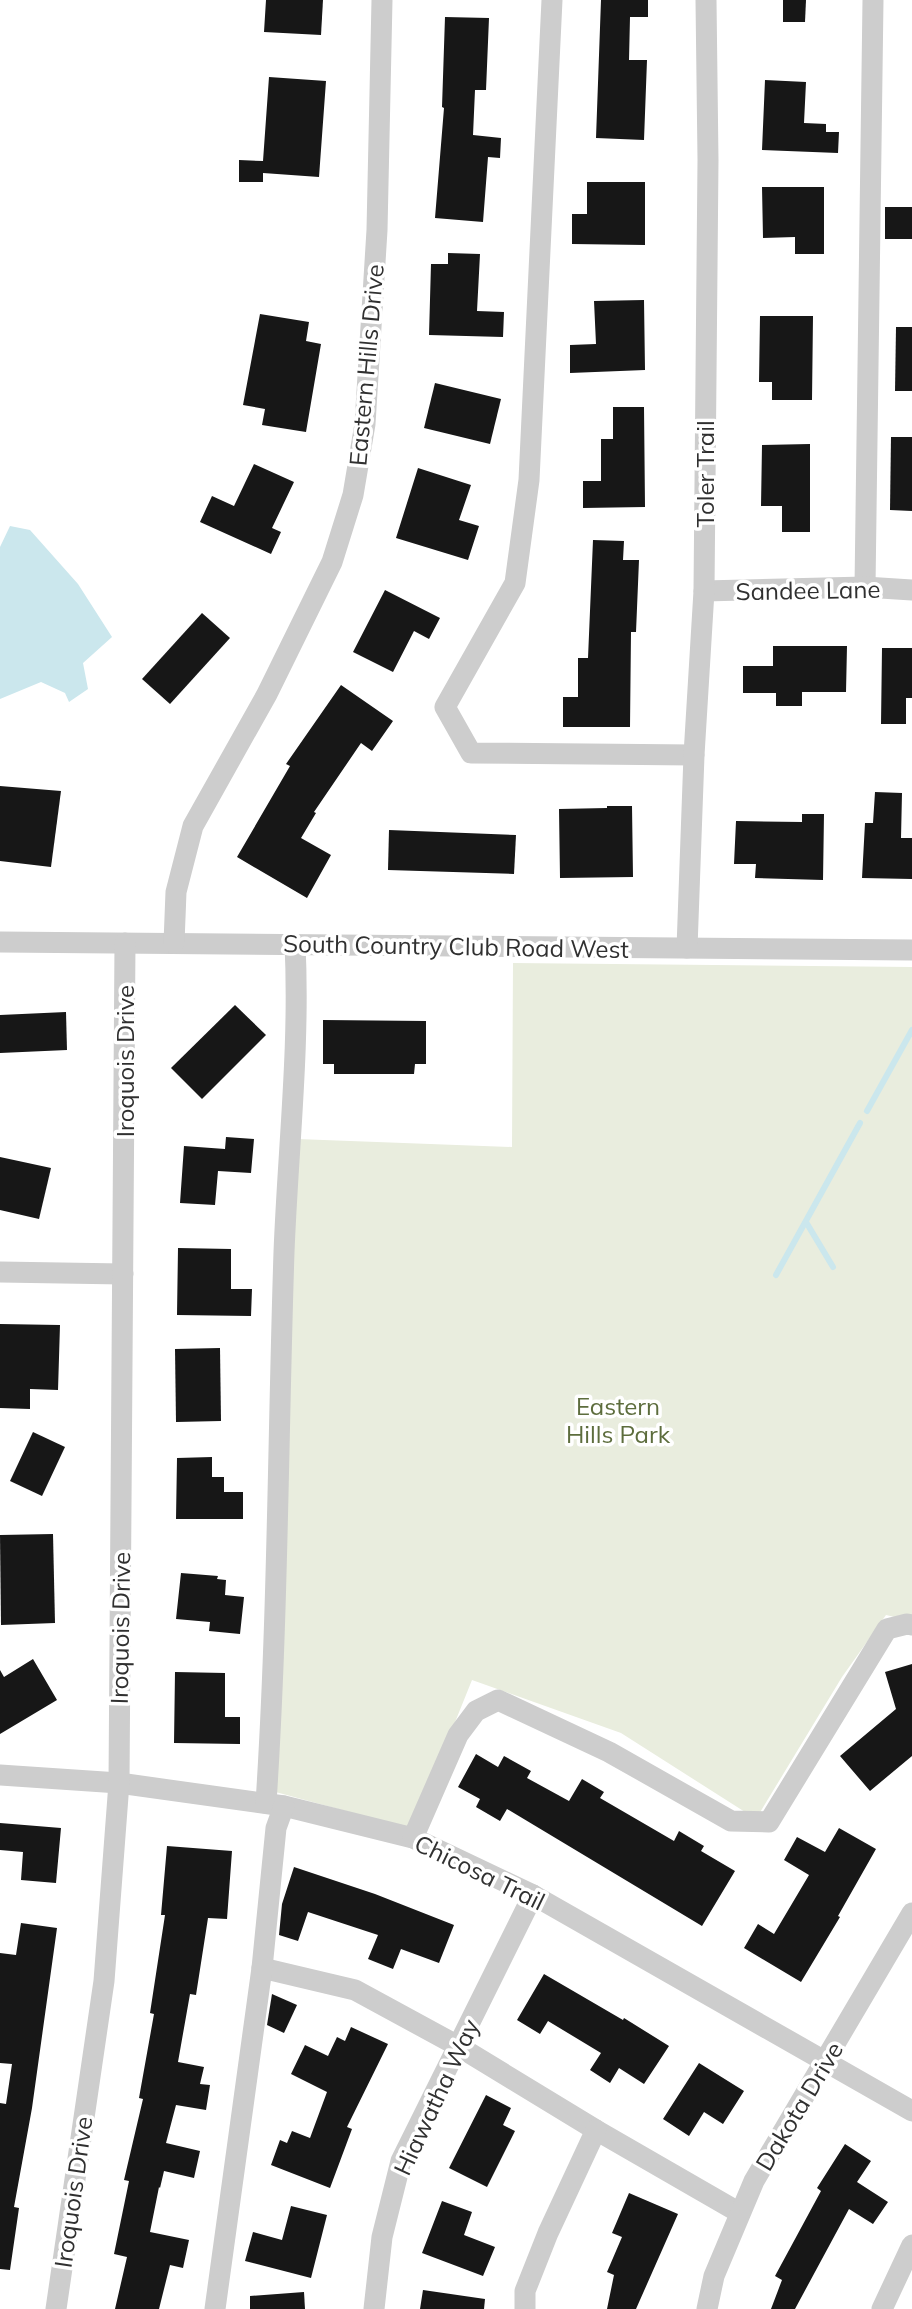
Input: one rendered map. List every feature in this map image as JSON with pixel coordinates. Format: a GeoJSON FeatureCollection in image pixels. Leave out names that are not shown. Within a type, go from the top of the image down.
{"type":"FeatureCollection","features":[{"type":"Feature","properties":{"kind":"street","name":"Eastern Hills Drive"},"geometry":{"type":"LineString","coordinates":[[174,943],[176,892],[193,826],[267,694],[332,562],[353,495],[365,424],[375,258],[382,0]]}},
{"type":"Feature","properties":{"kind":"street"},"geometry":{"type":"LineString","coordinates":[[552,0],[529,480],[515,583],[446,707],[471,753],[694,755]]}},
{"type":"Feature","properties":{"kind":"street","name":"Toler Trail"},"geometry":{"type":"LineString","coordinates":[[687,948],[694,755],[704,591],[708,160],[706,0]]}},
{"type":"Feature","properties":{"kind":"street"},"geometry":{"type":"LineString","coordinates":[[865,587],[873,0]]}},
{"type":"Feature","properties":{"kind":"street","name":"Sandee Lane"},"geometry":{"type":"LineString","coordinates":[[704,591],[865,587],[912,590]]}},
{"type":"Feature","properties":{"kind":"street","name":"South Country Club Road West"},"geometry":{"type":"LineString","coordinates":[[0,942],[912,950]]}},
{"type":"Feature","properties":{"kind":"street","name":"Iroquois Drive"},"geometry":{"type":"LineString","coordinates":[[56,2309],[104,1980],[118,1783],[125,943]]}},
{"type":"Feature","properties":{"kind":"street"},"geometry":{"type":"LineString","coordinates":[[215,2309],[262,1968],[276,1828],[277,1559],[284,1253],[294,1094],[295,944]]}},
{"type":"Feature","properties":{"kind":"street"},"geometry":{"type":"LineString","coordinates":[[0,1272],[123,1274]]}},
{"type":"Feature","properties":{"kind":"street"},"geometry":{"type":"LineString","coordinates":[[413,1838],[458,1735],[476,1711],[498,1700],[609,1752],[731,1821],[769,1822],[887,1629],[912,1625]]}},
{"type":"Feature","properties":{"kind":"street","name":"Chicosa Trail"},"geometry":{"type":"LineString","coordinates":[[0,1775],[118,1783],[275,1805],[413,1838],[533,1895],[912,2111]]}},
{"type":"Feature","properties":{"kind":"street","name":"Hiawatha Way"},"geometry":{"type":"LineString","coordinates":[[374,2309],[382,2236],[401,2161],[533,1895]]}},
{"type":"Feature","properties":{"kind":"street","name":"Dakota Drive"},"geometry":{"type":"LineString","coordinates":[[707,2309],[714,2276],[754,2181],[912,1913]]}},
{"type":"Feature","properties":{"kind":"street"},"geometry":{"type":"LineString","coordinates":[[262,1968],[355,1990],[458,2046],[740,2213]]}},
{"type":"Feature","properties":{"kind":"street"},"geometry":{"type":"LineString","coordinates":[[525,2309],[525,2291],[548,2233],[596,2130]]}},
{"type":"Feature","properties":{"kind":"street"},"geometry":{"type":"LineString","coordinates":[[882,2309],[912,2245]]}},
{"type":"Feature","properties":{"kind":"green space","name":"Eastern Hills Park"},"geometry":{"type":"Polygon","coordinates":[[[513,963],[912,967],[912,1621],[886,1615],[842,1677],[756,1819],[621,1733],[472,1680],[412,1829],[272,1791],[297,1139],[512,1147],[513,963]]]}},
{"type":"Feature","properties":{"kind":"water"},"geometry":{"type":"Polygon","coordinates":[[[10,526],[30,530],[78,584],[112,637],[83,663],[88,689],[69,702],[65,693],[41,682],[0,699],[0,547],[10,526]]]}},
{"type":"Feature","properties":{"kind":"building"},"geometry":{"type":"Polygon","coordinates":[[[266,0],[323,0],[321,35],[264,32],[266,0]]]}},
{"type":"Feature","properties":{"kind":"building"},"geometry":{"type":"Polygon","coordinates":[[[601,0],[648,0],[648,17],[630,17],[629,60],[647,60],[644,140],[596,138],[601,0]]]}},
{"type":"Feature","properties":{"kind":"building"},"geometry":{"type":"Polygon","coordinates":[[[783,0],[806,0],[805,22],[783,22],[783,0]]]}},
{"type":"Feature","properties":{"kind":"building"},"geometry":{"type":"Polygon","coordinates":[[[445,17],[489,18],[486,90],[475,90],[473,135],[501,138],[500,158],[488,157],[483,222],[435,218],[444,108],[445,17]]]}},
{"type":"Feature","properties":{"kind":"building"},"geometry":{"type":"Polygon","coordinates":[[[269,77],[326,81],[319,177],[263,173],[263,182],[239,182],[239,160],[263,161],[269,77]]]}},
{"type":"Feature","properties":{"kind":"building"},"geometry":{"type":"Polygon","coordinates":[[[765,80],[806,82],[804,123],[826,124],[826,132],[839,132],[838,153],[762,150],[765,80]]]}},
{"type":"Feature","properties":{"kind":"building"},"geometry":{"type":"Polygon","coordinates":[[[587,182],[645,182],[645,245],[572,244],[572,214],[587,214],[587,182]]]}},
{"type":"Feature","properties":{"kind":"building"},"geometry":{"type":"Polygon","coordinates":[[[762,187],[824,187],[824,254],[795,254],[795,237],[763,238],[762,187]]]}},
{"type":"Feature","properties":{"kind":"building"},"geometry":{"type":"Polygon","coordinates":[[[885,207],[912,207],[912,239],[885,239],[885,207]]]}},
{"type":"Feature","properties":{"kind":"building"},"geometry":{"type":"Polygon","coordinates":[[[448,253],[480,254],[477,311],[504,312],[503,337],[429,335],[431,264],[448,264],[448,253]]]}},
{"type":"Feature","properties":{"kind":"building"},"geometry":{"type":"Polygon","coordinates":[[[644,300],[645,370],[570,373],[570,345],[596,344],[594,301],[644,300]]]}},
{"type":"Feature","properties":{"kind":"building"},"geometry":{"type":"Polygon","coordinates":[[[260,314],[309,322],[306,341],[321,344],[306,432],[262,425],[265,409],[243,405],[260,314]]]}},
{"type":"Feature","properties":{"kind":"building"},"geometry":{"type":"Polygon","coordinates":[[[760,316],[813,316],[812,400],[772,400],[772,382],[759,382],[760,316]]]}},
{"type":"Feature","properties":{"kind":"building"},"geometry":{"type":"Polygon","coordinates":[[[896,327],[912,327],[912,391],[895,391],[896,327]]]}},
{"type":"Feature","properties":{"kind":"building"},"geometry":{"type":"Polygon","coordinates":[[[435,383],[501,399],[490,444],[424,428],[435,383]]]}},
{"type":"Feature","properties":{"kind":"building"},"geometry":{"type":"Polygon","coordinates":[[[613,407],[644,407],[645,507],[583,508],[583,481],[601,481],[601,439],[613,439],[613,407]]]}},
{"type":"Feature","properties":{"kind":"building"},"geometry":{"type":"Polygon","coordinates":[[[891,437],[912,437],[912,511],[890,510],[891,437]]]}},
{"type":"Feature","properties":{"kind":"building"},"geometry":{"type":"Polygon","coordinates":[[[810,444],[810,532],[782,532],[782,506],[761,506],[762,445],[810,444]]]}},
{"type":"Feature","properties":{"kind":"building"},"geometry":{"type":"Polygon","coordinates":[[[254,464],[294,482],[272,528],[281,532],[271,554],[200,522],[212,496],[234,506],[254,464]]]}},
{"type":"Feature","properties":{"kind":"building"},"geometry":{"type":"Polygon","coordinates":[[[418,468],[471,485],[459,520],[479,526],[468,560],[396,538],[418,468]]]}},
{"type":"Feature","properties":{"kind":"building"},"geometry":{"type":"Polygon","coordinates":[[[593,540],[624,541],[623,560],[639,560],[636,632],[631,632],[630,727],[563,727],[563,697],[578,697],[578,658],[588,658],[593,540]]]}},
{"type":"Feature","properties":{"kind":"building"},"geometry":{"type":"Polygon","coordinates":[[[385,590],[440,618],[429,639],[414,631],[393,672],[353,652],[385,590]]]}},
{"type":"Feature","properties":{"kind":"building"},"geometry":{"type":"Polygon","coordinates":[[[202,613],[230,638],[170,704],[142,679],[202,613]]]}},
{"type":"Feature","properties":{"kind":"building"},"geometry":{"type":"Polygon","coordinates":[[[773,646],[847,646],[846,692],[802,692],[802,706],[776,706],[776,693],[743,693],[743,666],[773,666],[773,646]]]}},
{"type":"Feature","properties":{"kind":"building"},"geometry":{"type":"Polygon","coordinates":[[[882,648],[912,648],[912,698],[906,698],[906,724],[881,724],[882,648]]]}},
{"type":"Feature","properties":{"kind":"building"},"geometry":{"type":"Polygon","coordinates":[[[341,685],[393,721],[372,751],[361,743],[314,812],[316,813],[301,838],[331,855],[307,898],[237,857],[290,766],[286,764],[341,685]]]}},
{"type":"Feature","properties":{"kind":"building"},"geometry":{"type":"Polygon","coordinates":[[[0,786],[61,791],[51,867],[0,861],[0,786]]]}},
{"type":"Feature","properties":{"kind":"building"},"geometry":{"type":"Polygon","coordinates":[[[875,792],[902,793],[901,838],[912,838],[912,879],[862,878],[865,823],[873,823],[875,792]]]}},
{"type":"Feature","properties":{"kind":"building"},"geometry":{"type":"Polygon","coordinates":[[[632,806],[633,877],[560,878],[559,809],[632,806]]]}},
{"type":"Feature","properties":{"kind":"building"},"geometry":{"type":"Polygon","coordinates":[[[802,814],[824,814],[823,880],[755,878],[756,864],[734,864],[736,821],[802,822],[802,814]]]}},
{"type":"Feature","properties":{"kind":"building"},"geometry":{"type":"Polygon","coordinates":[[[389,830],[516,835],[514,874],[388,870],[389,830]]]}},
{"type":"Feature","properties":{"kind":"building"},"geometry":{"type":"Polygon","coordinates":[[[235,1005],[266,1035],[202,1099],[171,1068],[235,1005]]]}},
{"type":"Feature","properties":{"kind":"building"},"geometry":{"type":"Polygon","coordinates":[[[66,1012],[67,1050],[0,1053],[0,1015],[66,1012]]]}},
{"type":"Feature","properties":{"kind":"building"},"geometry":{"type":"Polygon","coordinates":[[[323,1020],[426,1021],[426,1064],[415,1064],[414,1074],[334,1074],[334,1064],[323,1064],[323,1020]]]}},
{"type":"Feature","properties":{"kind":"building"},"geometry":{"type":"Polygon","coordinates":[[[226,1137],[254,1139],[251,1173],[218,1171],[215,1205],[180,1203],[184,1146],[225,1149],[226,1137]]]}},
{"type":"Feature","properties":{"kind":"building"},"geometry":{"type":"Polygon","coordinates":[[[0,1157],[51,1168],[39,1219],[0,1210],[0,1157]]]}},
{"type":"Feature","properties":{"kind":"building"},"geometry":{"type":"Polygon","coordinates":[[[178,1248],[231,1249],[231,1289],[252,1289],[251,1316],[177,1315],[178,1248]]]}},
{"type":"Feature","properties":{"kind":"building"},"geometry":{"type":"Polygon","coordinates":[[[0,1324],[60,1325],[58,1390],[30,1389],[30,1409],[0,1408],[0,1324]]]}},
{"type":"Feature","properties":{"kind":"building"},"geometry":{"type":"Polygon","coordinates":[[[220,1348],[221,1421],[176,1422],[175,1349],[220,1348]]]}},
{"type":"Feature","properties":{"kind":"building"},"geometry":{"type":"Polygon","coordinates":[[[33,1432],[65,1447],[42,1496],[10,1481],[33,1432]]]}},
{"type":"Feature","properties":{"kind":"building"},"geometry":{"type":"Polygon","coordinates":[[[212,1457],[212,1477],[224,1477],[224,1492],[243,1492],[243,1519],[176,1519],[177,1458],[212,1457]]]}},
{"type":"Feature","properties":{"kind":"building"},"geometry":{"type":"Polygon","coordinates":[[[53,1534],[55,1623],[1,1625],[0,1535],[53,1534]]]}},
{"type":"Feature","properties":{"kind":"building"},"geometry":{"type":"Polygon","coordinates":[[[181,1573],[218,1576],[217,1579],[226,1580],[225,1595],[244,1597],[240,1634],[209,1631],[210,1622],[176,1619],[181,1573]]]}},
{"type":"Feature","properties":{"kind":"building"},"geometry":{"type":"Polygon","coordinates":[[[33,1659],[57,1700],[0,1734],[0,1670],[4,1677],[33,1659]]]}},
{"type":"Feature","properties":{"kind":"building"},"geometry":{"type":"Polygon","coordinates":[[[912,1664],[912,1756],[870,1791],[840,1756],[896,1709],[885,1672],[912,1664]]]}},
{"type":"Feature","properties":{"kind":"building"},"geometry":{"type":"Polygon","coordinates":[[[175,1672],[225,1673],[225,1717],[240,1717],[240,1744],[174,1743],[175,1672]]]}},
{"type":"Feature","properties":{"kind":"building"},"geometry":{"type":"Polygon","coordinates":[[[476,1754],[498,1767],[504,1756],[531,1771],[527,1778],[569,1801],[582,1779],[604,1792],[600,1798],[674,1841],[679,1831],[704,1846],[701,1851],[735,1871],[702,1926],[507,1809],[500,1821],[476,1807],[480,1799],[458,1787],[476,1754]]]}},
{"type":"Feature","properties":{"kind":"building"},"geometry":{"type":"Polygon","coordinates":[[[0,1823],[61,1828],[56,1883],[21,1880],[23,1852],[0,1850],[0,1823]]]}},
{"type":"Feature","properties":{"kind":"building"},"geometry":{"type":"Polygon","coordinates":[[[839,1828],[876,1849],[801,1982],[744,1948],[758,1924],[774,1934],[809,1875],[784,1860],[797,1837],[825,1852],[839,1828]]]}},
{"type":"Feature","properties":{"kind":"building"},"geometry":{"type":"Polygon","coordinates":[[[167,1846],[232,1851],[227,1919],[208,1918],[196,1995],[190,1994],[178,2062],[204,2067],[200,2084],[210,2085],[206,2110],[176,2105],[166,2143],[200,2151],[194,2178],[164,2171],[150,2232],[189,2240],[183,2268],[170,2265],[159,2309],[115,2309],[127,2257],[114,2254],[129,2181],[124,2180],[143,2099],[139,2098],[154,2014],[150,2013],[165,1915],[161,1915],[167,1846]]]}},
{"type":"Feature","properties":{"kind":"building"},"geometry":{"type":"Polygon","coordinates":[[[294,1867],[375,1894],[454,1925],[439,1963],[401,1949],[393,1969],[368,1959],[378,1935],[308,1912],[298,1941],[279,1935],[282,1904],[294,1867]]]}},
{"type":"Feature","properties":{"kind":"building"},"geometry":{"type":"Polygon","coordinates":[[[21,1923],[57,1928],[32,2108],[14,2207],[19,2208],[10,2270],[0,2269],[0,2103],[6,2104],[12,2064],[0,2063],[0,1953],[16,1955],[21,1923]]]}},
{"type":"Feature","properties":{"kind":"building"},"geometry":{"type":"Polygon","coordinates":[[[544,1974],[669,2046],[644,2084],[619,2068],[610,2083],[590,2070],[601,2053],[548,2021],[540,2034],[517,2020],[544,1974]]]}},
{"type":"Feature","properties":{"kind":"building"},"geometry":{"type":"Polygon","coordinates":[[[272,1994],[297,2005],[284,2033],[267,2025],[272,1994]]]}},
{"type":"Feature","properties":{"kind":"building"},"geometry":{"type":"Polygon","coordinates":[[[351,2027],[388,2044],[347,2127],[352,2129],[330,2188],[271,2165],[280,2140],[287,2143],[292,2131],[310,2138],[327,2092],[291,2074],[305,2045],[328,2056],[337,2037],[345,2041],[351,2027]]]}},
{"type":"Feature","properties":{"kind":"building"},"geometry":{"type":"Polygon","coordinates":[[[699,2063],[744,2091],[723,2124],[704,2112],[689,2136],[663,2119],[699,2063]]]}},
{"type":"Feature","properties":{"kind":"building"},"geometry":{"type":"Polygon","coordinates":[[[486,2095],[511,2108],[503,2125],[515,2131],[487,2187],[449,2168],[486,2095]]]}},
{"type":"Feature","properties":{"kind":"building"},"geometry":{"type":"Polygon","coordinates":[[[845,2144],[871,2161],[857,2182],[888,2202],[873,2224],[849,2209],[795,2309],[771,2309],[782,2280],[775,2276],[821,2191],[817,2188],[845,2144]]]}},
{"type":"Feature","properties":{"kind":"building"},"geometry":{"type":"Polygon","coordinates":[[[629,2193],[678,2214],[636,2309],[607,2309],[614,2275],[607,2272],[622,2237],[612,2233],[629,2193]]]}},
{"type":"Feature","properties":{"kind":"building"},"geometry":{"type":"Polygon","coordinates":[[[442,2201],[472,2212],[464,2235],[495,2247],[483,2276],[422,2253],[442,2201]]]}},
{"type":"Feature","properties":{"kind":"building"},"geometry":{"type":"Polygon","coordinates":[[[291,2206],[327,2215],[311,2278],[245,2261],[253,2232],[282,2240],[291,2206]]]}},
{"type":"Feature","properties":{"kind":"building"},"geometry":{"type":"Polygon","coordinates":[[[423,2290],[485,2299],[484,2309],[420,2309],[423,2290]]]}},
{"type":"Feature","properties":{"kind":"building"},"geometry":{"type":"Polygon","coordinates":[[[304,2292],[305,2309],[250,2309],[250,2296],[304,2292]]]}},
{"type":"Feature","properties":{"kind":"waterway"},"geometry":{"type":"LineString","coordinates":[[867,1111],[912,1030]]}},
{"type":"Feature","properties":{"kind":"waterway"},"geometry":{"type":"LineString","coordinates":[[776,1275],[860,1123]]}},
{"type":"Feature","properties":{"kind":"waterway"},"geometry":{"type":"LineString","coordinates":[[806,1222],[833,1267]]}}]}
